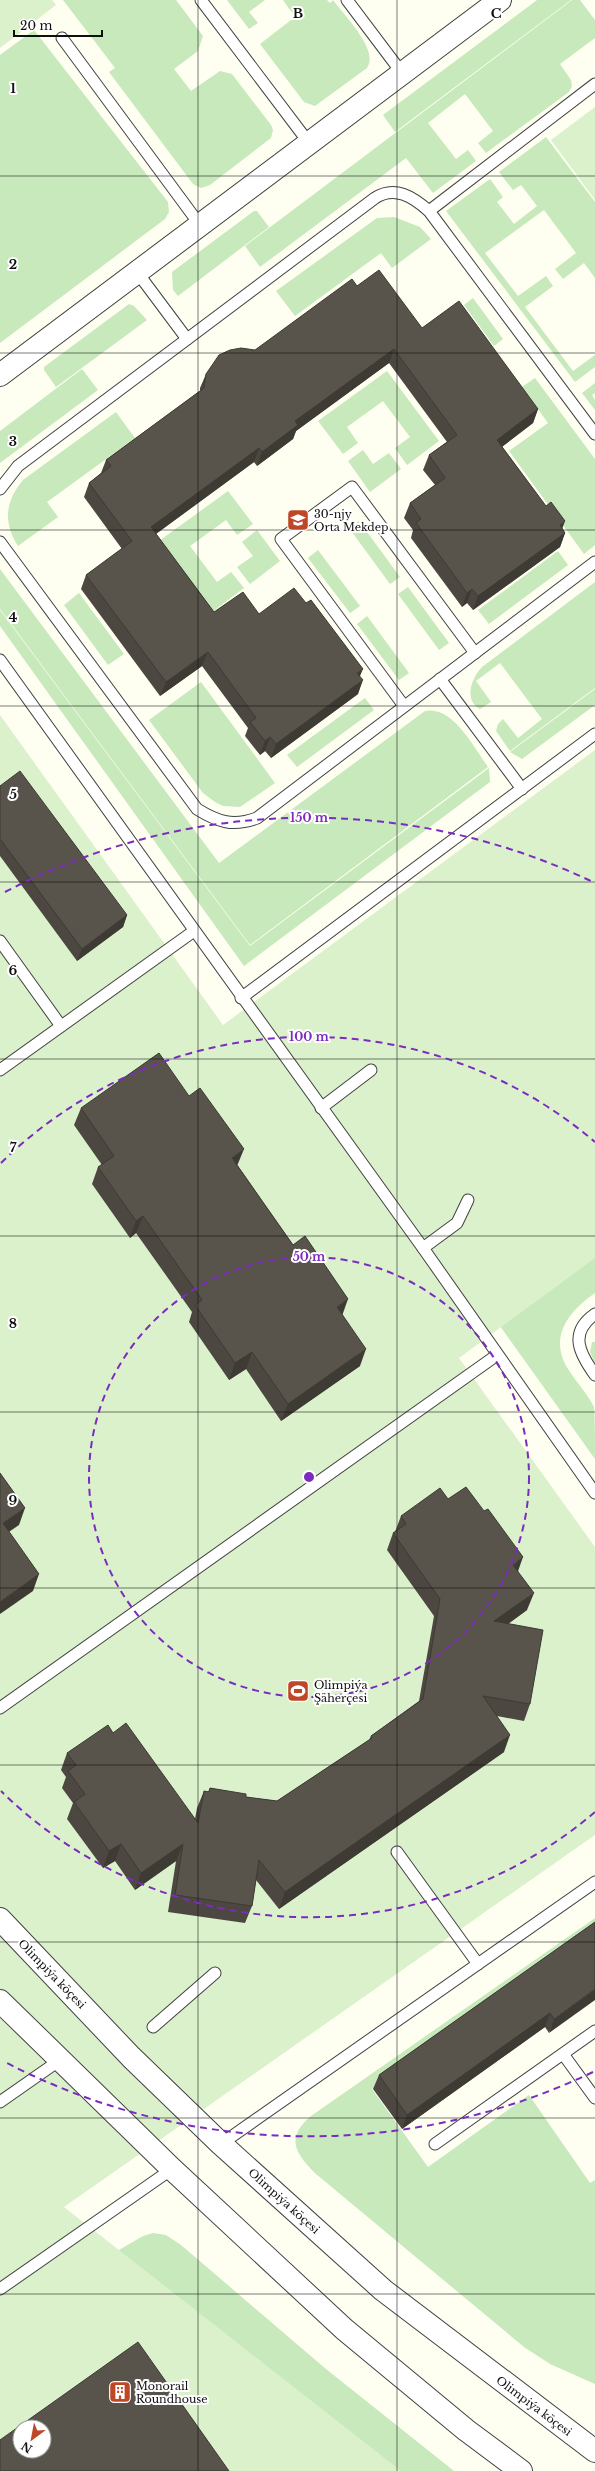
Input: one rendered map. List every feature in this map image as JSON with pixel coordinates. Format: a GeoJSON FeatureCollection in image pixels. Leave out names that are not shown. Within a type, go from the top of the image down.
{"type":"FeatureCollection","features":[{"type":"Feature","properties":{"kind":"street"},"geometry":{"type":"LineString","coordinates":[[0,375],[500,0]]}},
{"type":"Feature","properties":{"kind":"street","name":"Olimpiýa köçesi"},"geometry":{"type":"LineString","coordinates":[[0,1919],[131,2057],[221,2144],[383,2290],[595,2451]]}},
{"type":"Feature","properties":{"kind":"street"},"geometry":{"type":"LineString","coordinates":[[0,2001],[172,2169],[344,2329],[466,2430],[521,2471]]}},
{"type":"Feature","properties":{"kind":"lane"},"geometry":{"type":"LineString","coordinates":[[201,0],[309,143]]}},
{"type":"Feature","properties":{"kind":"lane"},"geometry":{"type":"LineString","coordinates":[[347,0],[402,73]]}},
{"type":"Feature","properties":{"kind":"lane"},"geometry":{"type":"LineString","coordinates":[[62,38],[200,225]]}},
{"type":"Feature","properties":{"kind":"lane"},"geometry":{"type":"LineString","coordinates":[[429,211],[595,84]]}},
{"type":"Feature","properties":{"kind":"lane"},"geometry":{"type":"LineString","coordinates":[[0,489],[18,466],[382,194],[402,193],[429,211],[595,434]]}},
{"type":"Feature","properties":{"kind":"lane"},"geometry":{"type":"LineString","coordinates":[[137,272],[187,339]]}},
{"type":"Feature","properties":{"kind":"lane"},"geometry":{"type":"LineString","coordinates":[[404,706],[281,539],[352,487],[475,653]]}},
{"type":"Feature","properties":{"kind":"lane"},"geometry":{"type":"LineString","coordinates":[[0,542],[197,808],[222,823],[235,824],[257,818],[595,562]]}},
{"type":"Feature","properties":{"kind":"lane"},"geometry":{"type":"LineString","coordinates":[[0,660],[241,998],[423,1248],[595,1493]]}},
{"type":"Feature","properties":{"kind":"lane"},"geometry":{"type":"LineString","coordinates":[[440,679],[522,789]]}},
{"type":"Feature","properties":{"kind":"lane"},"geometry":{"type":"LineString","coordinates":[[241,998],[595,734]]}},
{"type":"Feature","properties":{"kind":"lane"},"geometry":{"type":"LineString","coordinates":[[0,1070],[194,931]]}},
{"type":"Feature","properties":{"kind":"lane"},"geometry":{"type":"LineString","coordinates":[[0,941],[61,1026]]}},
{"type":"Feature","properties":{"kind":"lane"},"geometry":{"type":"LineString","coordinates":[[321,1108],[371,1070]]}},
{"type":"Feature","properties":{"kind":"lane"},"geometry":{"type":"LineString","coordinates":[[423,1248],[457,1223],[468,1200]]}},
{"type":"Feature","properties":{"kind":"lane"},"geometry":{"type":"LineString","coordinates":[[595,1314],[582,1328],[578,1342],[583,1358],[595,1375]]}},
{"type":"Feature","properties":{"kind":"lane"},"geometry":{"type":"LineString","coordinates":[[0,1708],[497,1355]]}},
{"type":"Feature","properties":{"kind":"lane"},"geometry":{"type":"LineString","coordinates":[[397,1852],[478,1964]]}},
{"type":"Feature","properties":{"kind":"lane"},"geometry":{"type":"LineString","coordinates":[[221,2144],[595,1882]]}},
{"type":"Feature","properties":{"kind":"lane"},"geometry":{"type":"LineString","coordinates":[[153,2027],[215,1973]]}},
{"type":"Feature","properties":{"kind":"lane"},"geometry":{"type":"LineString","coordinates":[[435,2144],[595,2031]]}},
{"type":"Feature","properties":{"kind":"lane"},"geometry":{"type":"LineString","coordinates":[[563,2054],[595,2098]]}},
{"type":"Feature","properties":{"kind":"lane"},"geometry":{"type":"LineString","coordinates":[[0,2102],[60,2060]]}},
{"type":"Feature","properties":{"kind":"lane"},"geometry":{"type":"LineString","coordinates":[[0,2289],[172,2169]]}},
{"type":"Feature","properties":{"kind":"green space"},"geometry":{"type":"Polygon","coordinates":[[[0,0],[52,0],[56,5],[0,48],[0,0]]]}},
{"type":"Feature","properties":{"kind":"green space"},"geometry":{"type":"Polygon","coordinates":[[[63,0],[176,0],[203,36],[198,51],[174,69],[191,91],[220,71],[232,74],[271,125],[273,130],[271,138],[210,185],[201,188],[193,184],[109,72],[115,68],[63,0]]]}},
{"type":"Feature","properties":{"kind":"green space"},"geometry":{"type":"Polygon","coordinates":[[[227,0],[265,0],[249,12],[258,23],[249,29],[227,0]]]}},
{"type":"Feature","properties":{"kind":"green space"},"geometry":{"type":"Polygon","coordinates":[[[283,0],[327,0],[330,3],[333,0],[359,33],[369,52],[370,61],[367,68],[315,106],[304,102],[260,44],[295,17],[283,0]]]}},
{"type":"Feature","properties":{"kind":"green space"},"geometry":{"type":"Polygon","coordinates":[[[537,0],[571,0],[395,132],[383,115],[537,0]]]}},
{"type":"Feature","properties":{"kind":"green space"},"geometry":{"type":"Polygon","coordinates":[[[572,0],[580,0],[595,20],[595,38],[560,64],[571,80],[572,86],[569,92],[486,153],[478,143],[493,131],[465,94],[428,123],[456,159],[468,150],[476,161],[433,193],[406,158],[260,267],[245,246],[572,0]]]}},
{"type":"Feature","properties":{"kind":"green space"},"geometry":{"type":"Polygon","coordinates":[[[34,30],[168,202],[169,212],[165,219],[0,343],[0,55],[34,30]]]}},
{"type":"Feature","properties":{"kind":"green space"},"geometry":{"type":"Polygon","coordinates":[[[595,107],[595,200],[551,140],[595,107]]]}},
{"type":"Feature","properties":{"kind":"green space"},"geometry":{"type":"Polygon","coordinates":[[[546,137],[595,202],[595,278],[584,263],[563,279],[555,269],[576,253],[544,210],[485,253],[518,296],[546,276],[553,286],[525,307],[573,371],[595,355],[595,367],[575,382],[446,211],[490,179],[503,197],[497,202],[514,224],[537,206],[521,185],[513,190],[499,172],[546,137]]]}},
{"type":"Feature","properties":{"kind":"green space"},"geometry":{"type":"Polygon","coordinates":[[[254,211],[257,211],[269,227],[178,296],[173,290],[172,272],[254,211]]]}},
{"type":"Feature","properties":{"kind":"green space"},"geometry":{"type":"Polygon","coordinates":[[[394,217],[420,227],[431,239],[392,268],[381,253],[295,316],[276,291],[377,218],[394,217]]]}},
{"type":"Feature","properties":{"kind":"green space"},"geometry":{"type":"Polygon","coordinates":[[[473,298],[503,339],[494,346],[464,305],[473,298]]]}},
{"type":"Feature","properties":{"kind":"green space"},"geometry":{"type":"Polygon","coordinates":[[[129,304],[134,306],[147,320],[56,387],[44,370],[44,367],[129,304]]]}},
{"type":"Feature","properties":{"kind":"green space"},"geometry":{"type":"Polygon","coordinates":[[[82,369],[98,390],[0,463],[0,431],[82,369]]]}},
{"type":"Feature","properties":{"kind":"green space"},"geometry":{"type":"Polygon","coordinates":[[[387,371],[439,441],[407,465],[395,448],[410,437],[383,401],[347,427],[358,443],[343,454],[318,421],[387,371]]]}},
{"type":"Feature","properties":{"kind":"green space"},"geometry":{"type":"Polygon","coordinates":[[[535,378],[595,459],[595,545],[584,554],[509,451],[548,423],[522,387],[535,378]]]}},
{"type":"Feature","properties":{"kind":"green space"},"geometry":{"type":"Polygon","coordinates":[[[595,383],[595,393],[592,395],[595,400],[595,410],[582,393],[595,383]]]}},
{"type":"Feature","properties":{"kind":"green space"},"geometry":{"type":"Polygon","coordinates":[[[116,412],[135,438],[47,502],[58,517],[18,546],[13,537],[8,520],[10,504],[17,488],[23,480],[116,412]]]}},
{"type":"Feature","properties":{"kind":"green space"},"geometry":{"type":"Polygon","coordinates":[[[363,450],[373,464],[389,453],[401,469],[370,492],[348,461],[363,450]]]}},
{"type":"Feature","properties":{"kind":"green space"},"geometry":{"type":"Polygon","coordinates":[[[228,491],[253,524],[237,535],[226,520],[190,546],[217,582],[231,572],[244,588],[212,612],[159,541],[228,491]]]}},
{"type":"Feature","properties":{"kind":"green space"},"geometry":{"type":"Polygon","coordinates":[[[359,521],[400,577],[390,584],[349,528],[359,521]]]}},
{"type":"Feature","properties":{"kind":"green space"},"geometry":{"type":"Polygon","coordinates":[[[257,530],[280,561],[250,584],[237,567],[253,556],[242,542],[257,530]]]}},
{"type":"Feature","properties":{"kind":"green space"},"geometry":{"type":"Polygon","coordinates":[[[318,550],[360,606],[350,613],[308,558],[318,550]]]}},
{"type":"Feature","properties":{"kind":"green space"},"geometry":{"type":"Polygon","coordinates":[[[558,551],[568,565],[489,624],[478,610],[558,551]]]}},
{"type":"Feature","properties":{"kind":"green space"},"geometry":{"type":"Polygon","coordinates":[[[0,569],[219,863],[425,711],[435,711],[454,721],[469,739],[488,767],[250,945],[0,609],[0,569]]]}},
{"type":"Feature","properties":{"kind":"green space"},"geometry":{"type":"Polygon","coordinates":[[[595,582],[595,688],[510,751],[496,731],[498,724],[503,719],[518,738],[542,719],[500,663],[476,681],[491,702],[480,709],[472,700],[472,682],[482,667],[595,582]]]}},
{"type":"Feature","properties":{"kind":"green space"},"geometry":{"type":"Polygon","coordinates":[[[408,587],[449,643],[439,650],[398,594],[408,587]]]}},
{"type":"Feature","properties":{"kind":"green space"},"geometry":{"type":"Polygon","coordinates":[[[79,593],[124,654],[108,665],[64,605],[79,593]]]}},
{"type":"Feature","properties":{"kind":"green space"},"geometry":{"type":"Polygon","coordinates":[[[0,610],[250,946],[489,768],[490,782],[244,966],[0,626],[0,610]]]}},
{"type":"Feature","properties":{"kind":"green space"},"geometry":{"type":"Polygon","coordinates":[[[367,616],[409,673],[399,680],[357,624],[367,616]]]}},
{"type":"Feature","properties":{"kind":"green space"},"geometry":{"type":"Polygon","coordinates":[[[201,682],[275,783],[240,807],[223,806],[203,793],[149,720],[201,682]]]}},
{"type":"Feature","properties":{"kind":"green space"},"geometry":{"type":"Polygon","coordinates":[[[595,689],[595,705],[522,759],[510,752],[595,689]]]}},
{"type":"Feature","properties":{"kind":"green space"},"geometry":{"type":"Polygon","coordinates":[[[365,698],[374,710],[297,767],[287,755],[365,698]]]}},
{"type":"Feature","properties":{"kind":"green space","name":"Olimpiýa Şäherçesi"},"geometry":{"type":"Polygon","coordinates":[[[0,715],[223,1025],[595,750],[595,1258],[459,1358],[595,1547],[595,1835],[64,2207],[401,2471],[0,2471],[0,715]]]}},
{"type":"Feature","properties":{"kind":"green space"},"geometry":{"type":"Polygon","coordinates":[[[595,1257],[595,1293],[577,1308],[564,1326],[560,1346],[562,1357],[568,1369],[589,1397],[594,1407],[595,1459],[452,1259],[595,1257]]]}},
{"type":"Feature","properties":{"kind":"green space"},"geometry":{"type":"Polygon","coordinates":[[[592,1342],[595,1342],[595,1364],[590,1352],[592,1342]]]}},
{"type":"Feature","properties":{"kind":"green space"},"geometry":{"type":"Polygon","coordinates":[[[595,1918],[595,1931],[372,2089],[428,2167],[529,2095],[590,2183],[595,2180],[595,2384],[550,2364],[524,2347],[316,2174],[298,2152],[296,2138],[298,2131],[311,2116],[595,1918]]]}},
{"type":"Feature","properties":{"kind":"green space"},"geometry":{"type":"Polygon","coordinates":[[[153,2233],[166,2235],[181,2245],[326,2369],[454,2471],[335,2471],[112,2254],[143,2236],[153,2233]]]}},
{"type":"Feature","properties":{"kind":"building"},"geometry":{"type":"Polygon","coordinates":[[[379,270],[422,328],[459,301],[538,409],[497,440],[546,506],[551,502],[565,521],[560,525],[565,533],[478,596],[472,589],[467,593],[416,523],[421,519],[410,503],[445,478],[429,455],[457,435],[394,349],[295,421],[298,425],[262,452],[259,448],[151,527],[214,612],[243,592],[259,614],[294,588],[306,603],[311,600],[363,669],[357,673],[363,680],[276,744],[270,737],[265,741],[250,722],[256,718],[208,652],[166,682],[86,575],[132,541],[89,483],[111,466],[106,460],[204,388],[206,374],[219,355],[230,350],[241,348],[255,350],[352,279],[357,286],[379,270]]]}},
{"type":"Feature","properties":{"kind":"building"},"geometry":{"type":"Polygon","coordinates":[[[20,771],[127,915],[82,949],[0,839],[0,786],[20,771]]]}},
{"type":"Feature","properties":{"kind":"building"},"geometry":{"type":"Polygon","coordinates":[[[159,1053],[189,1096],[200,1088],[244,1149],[232,1158],[293,1245],[305,1236],[348,1299],[337,1307],[366,1349],[288,1404],[252,1352],[235,1363],[195,1305],[202,1300],[143,1216],[136,1221],[98,1167],[114,1156],[81,1108],[159,1053]]]}},
{"type":"Feature","properties":{"kind":"building"},"geometry":{"type":"Polygon","coordinates":[[[0,1473],[25,1508],[3,1523],[39,1574],[0,1602],[0,1473]]]}},
{"type":"Feature","properties":{"kind":"building"},"geometry":{"type":"Polygon","coordinates":[[[466,1487],[484,1511],[488,1509],[523,1557],[513,1565],[534,1593],[494,1621],[543,1630],[530,1704],[483,1696],[510,1735],[285,1892],[259,1860],[252,1906],[175,1895],[183,1844],[141,1873],[121,1844],[109,1851],[74,1802],[85,1794],[68,1771],[76,1765],[67,1753],[108,1725],[113,1733],[126,1723],[198,1823],[204,1791],[209,1792],[210,1788],[246,1794],[246,1797],[277,1801],[372,1738],[371,1736],[423,1699],[440,1599],[393,1533],[406,1524],[401,1516],[440,1488],[448,1499],[466,1487]]]}},
{"type":"Feature","properties":{"kind":"building"},"geometry":{"type":"Polygon","coordinates":[[[595,1922],[595,1989],[554,2019],[550,2013],[407,2115],[379,2075],[595,1922]]]}},
{"type":"Feature","properties":{"kind":"building","name":"Monorail Roundhouse"},"geometry":{"type":"Polygon","coordinates":[[[138,2342],[229,2471],[0,2471],[0,2440],[12,2431],[12,2459],[52,2459],[52,2419],[30,2419],[138,2342]]]}},
{"type":"Feature","properties":{"kind":"place","name":"30-njy Orta Mekdep"},"geometry":{"type":"Point","coordinates":[298,520]}},
{"type":"Feature","properties":{"kind":"place","name":"Olimpiýa Şäherçesi"},"geometry":{"type":"Point","coordinates":[298,1691]}},
{"type":"Feature","properties":{"kind":"place","name":"Monorail Roundhouse"},"geometry":{"type":"Point","coordinates":[120,2392]}}]}
